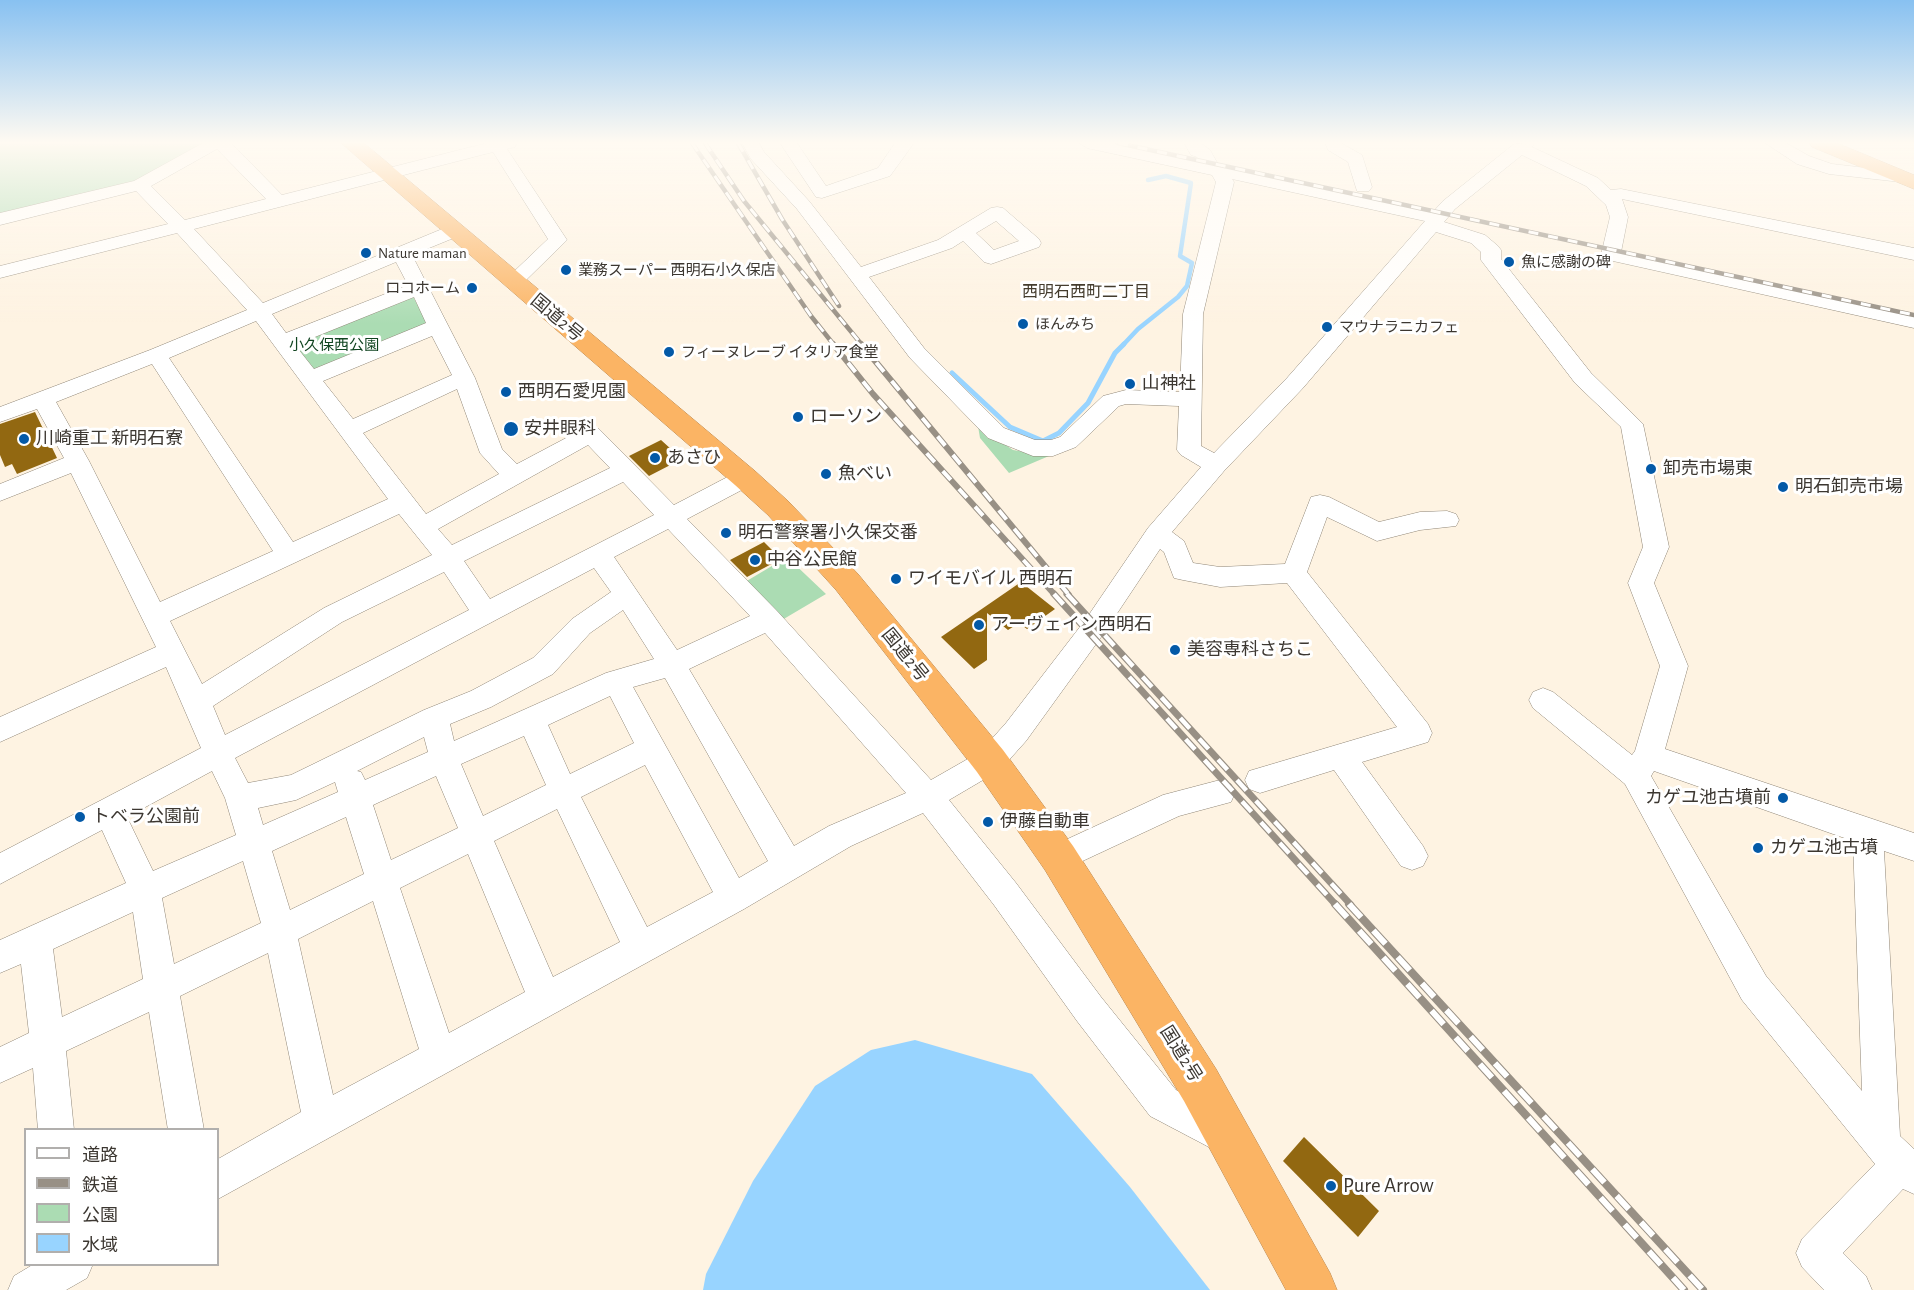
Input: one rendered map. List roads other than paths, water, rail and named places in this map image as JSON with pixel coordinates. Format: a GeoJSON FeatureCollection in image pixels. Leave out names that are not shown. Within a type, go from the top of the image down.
{"type":"FeatureCollection","features":[{"type":"Feature","properties":{"kind":"highway","name":"国道2号"},"geometry":{"type":"LineString","coordinates":[[420,203],[514,280],[745,478],[778,508],[847,582],[990,761],[1059,858],[1200,1085],[1227,1138],[1313,1290]]}},
{"type":"Feature","properties":{"kind":"street"},"geometry":{"type":"LineString","coordinates":[[0,219],[65,203]]}},
{"type":"Feature","properties":{"kind":"street"},"geometry":{"type":"LineString","coordinates":[[158,203],[258,310],[448,558],[485,614]]}},
{"type":"Feature","properties":{"kind":"street"},"geometry":{"type":"LineString","coordinates":[[0,272],[269,203]]}},
{"type":"Feature","properties":{"kind":"street"},"geometry":{"type":"LineString","coordinates":[[514,280],[558,240],[536,203]]}},
{"type":"Feature","properties":{"kind":"street"},"geometry":{"type":"LineString","coordinates":[[801,203],[917,353],[996,433],[1033,448],[1053,448],[1068,442],[1111,401],[1126,397],[1191,399]]}},
{"type":"Feature","properties":{"kind":"street"},"geometry":{"type":"LineString","coordinates":[[1216,465],[1189,450],[1193,314],[1220,203]]}},
{"type":"Feature","properties":{"kind":"street"},"geometry":{"type":"LineString","coordinates":[[1385,203],[1440,216]]}},
{"type":"Feature","properties":{"kind":"street"},"geometry":{"type":"LineString","coordinates":[[1406,203],[1440,216],[1478,239],[1491,250],[1491,260],[1582,378],[1632,424],[1656,547],[1641,583],[1674,666],[1642,765],[1754,988],[1899,1160]]}},
{"type":"Feature","properties":{"kind":"street"},"geometry":{"type":"LineString","coordinates":[[219,1179],[321,1121],[733,898],[840,836],[928,797],[990,761],[1016,732],[1095,626],[1158,534],[1216,465],[1295,383],[1440,216],[1455,203]]}},
{"type":"Feature","properties":{"kind":"street"},"geometry":{"type":"LineString","coordinates":[[1615,203],[1619,217],[1616,241],[1611,255],[1914,322]]}},
{"type":"Feature","properties":{"kind":"street"},"geometry":{"type":"LineString","coordinates":[[1666,203],[1914,254]]}},
{"type":"Feature","properties":{"kind":"street"},"geometry":{"type":"LineString","coordinates":[[0,414],[157,355],[258,310],[402,254],[454,231]]}},
{"type":"Feature","properties":{"kind":"street"},"geometry":{"type":"LineString","coordinates":[[856,275],[945,244],[965,233]]}},
{"type":"Feature","properties":{"kind":"street"},"geometry":{"type":"LineString","coordinates":[[1616,241],[1914,303]]}},
{"type":"Feature","properties":{"kind":"street"},"geometry":{"type":"LineString","coordinates":[[402,254],[464,378],[492,453],[515,476]]}},
{"type":"Feature","properties":{"kind":"street"},"geometry":{"type":"LineString","coordinates":[[283,342],[418,288]]}},
{"type":"Feature","properties":{"kind":"street"},"geometry":{"type":"LineString","coordinates":[[310,379],[438,326]]}},
{"type":"Feature","properties":{"kind":"street"},"geometry":{"type":"LineString","coordinates":[[157,355],[288,554]]}},
{"type":"Feature","properties":{"kind":"street"},"geometry":{"type":"LineString","coordinates":[[349,430],[464,378]]}},
{"type":"Feature","properties":{"kind":"street"},"geometry":{"type":"LineString","coordinates":[[43,399],[77,461],[197,702],[240,798],[280,931],[321,1121]]}},
{"type":"Feature","properties":{"kind":"street"},"geometry":{"type":"LineString","coordinates":[[423,526],[591,434],[769,619],[928,797],[1005,894],[1089,1009],[1163,1103],[1227,1138]]}},
{"type":"Feature","properties":{"kind":"street"},"geometry":{"type":"LineString","coordinates":[[0,493],[77,461]]}},
{"type":"Feature","properties":{"kind":"street"},"geometry":{"type":"LineString","coordinates":[[197,702],[333,615],[627,470]]}},
{"type":"Feature","properties":{"kind":"street"},"geometry":{"type":"LineString","coordinates":[[0,869],[745,478]]}},
{"type":"Feature","properties":{"kind":"street"},"geometry":{"type":"LineString","coordinates":[[153,617],[403,502]]}},
{"type":"Feature","properties":{"kind":"street"},"geometry":{"type":"LineString","coordinates":[[1294,573],[1320,503],[1377,532],[1420,521],[1447,520]]}},
{"type":"Feature","properties":{"kind":"street"},"geometry":{"type":"LineString","coordinates":[[1158,534],[1174,547],[1183,571],[1220,577],[1294,573]]}},
{"type":"Feature","properties":{"kind":"street"},"geometry":{"type":"LineString","coordinates":[[598,554],[627,594],[672,665],[788,866]]}},
{"type":"Feature","properties":{"kind":"street"},"geometry":{"type":"LineString","coordinates":[[1260,780],[1418,733],[1294,573]]}},
{"type":"Feature","properties":{"kind":"street"},"geometry":{"type":"LineString","coordinates":[[240,798],[296,787],[434,718],[481,699],[543,666],[581,626],[627,594]]}},
{"type":"Feature","properties":{"kind":"street"},"geometry":{"type":"LineString","coordinates":[[0,957],[233,850],[254,844],[616,681],[672,665],[769,619]]}},
{"type":"Feature","properties":{"kind":"street"},"geometry":{"type":"LineString","coordinates":[[1,726],[171,652]]}},
{"type":"Feature","properties":{"kind":"street"},"geometry":{"type":"LineString","coordinates":[[616,681],[733,898]]}},
{"type":"Feature","properties":{"kind":"street"},"geometry":{"type":"LineString","coordinates":[[1543,700],[1642,765],[1914,847]]}},
{"type":"Feature","properties":{"kind":"street"},"geometry":{"type":"LineString","coordinates":[[434,718],[444,759],[545,999]]}},
{"type":"Feature","properties":{"kind":"street"},"geometry":{"type":"LineString","coordinates":[[531,719],[563,791],[640,948]]}},
{"type":"Feature","properties":{"kind":"street"},"geometry":{"type":"LineString","coordinates":[[0,1065],[280,931],[651,748]]}},
{"type":"Feature","properties":{"kind":"street"},"geometry":{"type":"LineString","coordinates":[[1341,756],[1412,856]]}},
{"type":"Feature","properties":{"kind":"street"},"geometry":{"type":"LineString","coordinates":[[344,763],[439,1057]]}},
{"type":"Feature","properties":{"kind":"street"},"geometry":{"type":"LineString","coordinates":[[1059,858],[1174,804],[1220,793]]}},
{"type":"Feature","properties":{"kind":"street"},"geometry":{"type":"LineString","coordinates":[[109,811],[145,890],[186,1128]]}},
{"type":"Feature","properties":{"kind":"street"},"geometry":{"type":"LineString","coordinates":[[1852,1290],[1816,1253],[1899,1160],[1868,832]]}},
{"type":"Feature","properties":{"kind":"street"},"geometry":{"type":"LineString","coordinates":[[35,941],[56,1128]]}},
{"type":"Feature","properties":{"kind":"street"},"geometry":{"type":"LineString","coordinates":[[28,1290],[67,1266]]}},
{"type":"Feature","properties":{"kind":"water"},"geometry":{"type":"Polygon","coordinates":[[[915,1040],[1032,1074],[1130,1187],[1210,1290],[703,1290],[706,1274],[753,1181],[815,1086],[871,1050],[915,1040]]]}},
{"type":"Feature","properties":{"kind":"waterway"},"geometry":{"type":"LineString","coordinates":[[1123,345],[1138,329],[1178,297],[1187,286],[1192,263],[1180,256],[1188,203]]}},
{"type":"Feature","properties":{"kind":"waterway"},"geometry":{"type":"LineString","coordinates":[[952,373],[1010,427],[1043,441],[1059,433],[1088,403],[1115,353],[1123,345]]}},
{"type":"Feature","properties":{"kind":"railway"},"geometry":{"type":"LineString","coordinates":[[733,203],[811,316],[834,345]]}},
{"type":"Feature","properties":{"kind":"railway"},"geometry":{"type":"LineString","coordinates":[[746,203],[862,345]]}},
{"type":"Feature","properties":{"kind":"railway"},"geometry":{"type":"LineString","coordinates":[[773,203],[839,306]]}},
{"type":"Feature","properties":{"kind":"railway"},"geometry":{"type":"LineString","coordinates":[[1397,203],[1914,315]]}},
{"type":"Feature","properties":{"kind":"railway"},"geometry":{"type":"LineString","coordinates":[[833,344],[873,394],[1055,595]]}},
{"type":"Feature","properties":{"kind":"railway"},"geometry":{"type":"LineString","coordinates":[[861,344],[1069,595]]}},
{"type":"Feature","properties":{"kind":"railway"},"geometry":{"type":"LineString","coordinates":[[1054,594],[1336,905]]}},
{"type":"Feature","properties":{"kind":"railway"},"geometry":{"type":"LineString","coordinates":[[1067,594],[1351,905]]}},
{"type":"Feature","properties":{"kind":"railway"},"geometry":{"type":"LineString","coordinates":[[1335,904],[1684,1290]]}},
{"type":"Feature","properties":{"kind":"railway"},"geometry":{"type":"LineString","coordinates":[[1349,904],[1703,1290]]}},
{"type":"Feature","properties":{"kind":"place","name":"Nature maman"},"geometry":{"type":"Point","coordinates":[366,253]}},
{"type":"Feature","properties":{"kind":"place","name":"魚に感謝の碑"},"geometry":{"type":"Point","coordinates":[1509,262]}},
{"type":"Feature","properties":{"kind":"place","name":"業務スーパー 西明石小久保店"},"geometry":{"type":"Point","coordinates":[566,270]}},
{"type":"Feature","properties":{"kind":"place","name":"ロコホーム"},"geometry":{"type":"Point","coordinates":[472,288]}},
{"type":"Feature","properties":{"kind":"place","name":"ほんみち"},"geometry":{"type":"Point","coordinates":[1023,324]}},
{"type":"Feature","properties":{"kind":"place","name":"マウナラニカフェ"},"geometry":{"type":"Point","coordinates":[1327,327]}},
{"type":"Feature","properties":{"kind":"place","name":"フィーヌレーブ イタリア食堂"},"geometry":{"type":"Point","coordinates":[669,352]}},
{"type":"Feature","properties":{"kind":"place","name":"山神社"},"geometry":{"type":"Point","coordinates":[1130,384]}},
{"type":"Feature","properties":{"kind":"place","name":"西明石愛児園"},"geometry":{"type":"Point","coordinates":[506,392]}},
{"type":"Feature","properties":{"kind":"place","name":"ローソン"},"geometry":{"type":"Point","coordinates":[798,417]}},
{"type":"Feature","properties":{"kind":"place","name":"安井眼科"},"geometry":{"type":"Point","coordinates":[511,429]}},
{"type":"Feature","properties":{"kind":"place","name":"川崎重工 新明石寮"},"geometry":{"type":"Point","coordinates":[24,439]}},
{"type":"Feature","properties":{"kind":"place","name":"あさひ"},"geometry":{"type":"Point","coordinates":[655,458]}},
{"type":"Feature","properties":{"kind":"place","name":"卸売市場東"},"geometry":{"type":"Point","coordinates":[1651,469]}},
{"type":"Feature","properties":{"kind":"place","name":"魚べい"},"geometry":{"type":"Point","coordinates":[826,474]}},
{"type":"Feature","properties":{"kind":"place","name":"明石卸売市場"},"geometry":{"type":"Point","coordinates":[1783,487]}},
{"type":"Feature","properties":{"kind":"place","name":"明石警察署小久保交番"},"geometry":{"type":"Point","coordinates":[726,533]}},
{"type":"Feature","properties":{"kind":"place","name":"中谷公民館"},"geometry":{"type":"Point","coordinates":[755,560]}},
{"type":"Feature","properties":{"kind":"place","name":"ワイモバイル 西明石"},"geometry":{"type":"Point","coordinates":[896,579]}},
{"type":"Feature","properties":{"kind":"place","name":"アーヴェイン西明石"},"geometry":{"type":"Point","coordinates":[979,625]}},
{"type":"Feature","properties":{"kind":"place","name":"美容専科さちこ"},"geometry":{"type":"Point","coordinates":[1175,650]}},
{"type":"Feature","properties":{"kind":"place","name":"カゲユ池古墳前"},"geometry":{"type":"Point","coordinates":[1783,798]}},
{"type":"Feature","properties":{"kind":"place","name":"トベラ公園前"},"geometry":{"type":"Point","coordinates":[80,817]}},
{"type":"Feature","properties":{"kind":"place","name":"伊藤自動車"},"geometry":{"type":"Point","coordinates":[988,822]}},
{"type":"Feature","properties":{"kind":"place","name":"カゲユ池古墳"},"geometry":{"type":"Point","coordinates":[1758,848]}},
{"type":"Feature","properties":{"kind":"place","name":"Pure Arrow"},"geometry":{"type":"Point","coordinates":[1331,1186]}},
{"type":"Feature","properties":{"kind":"district","name":"西明石西町二丁目"},"geometry":{"type":"Point","coordinates":[1086,292]}},
{"type":"Feature","properties":{"kind":"park label","name":"小久保西公園"},"geometry":{"type":"Point","coordinates":[334,345]}}]}
